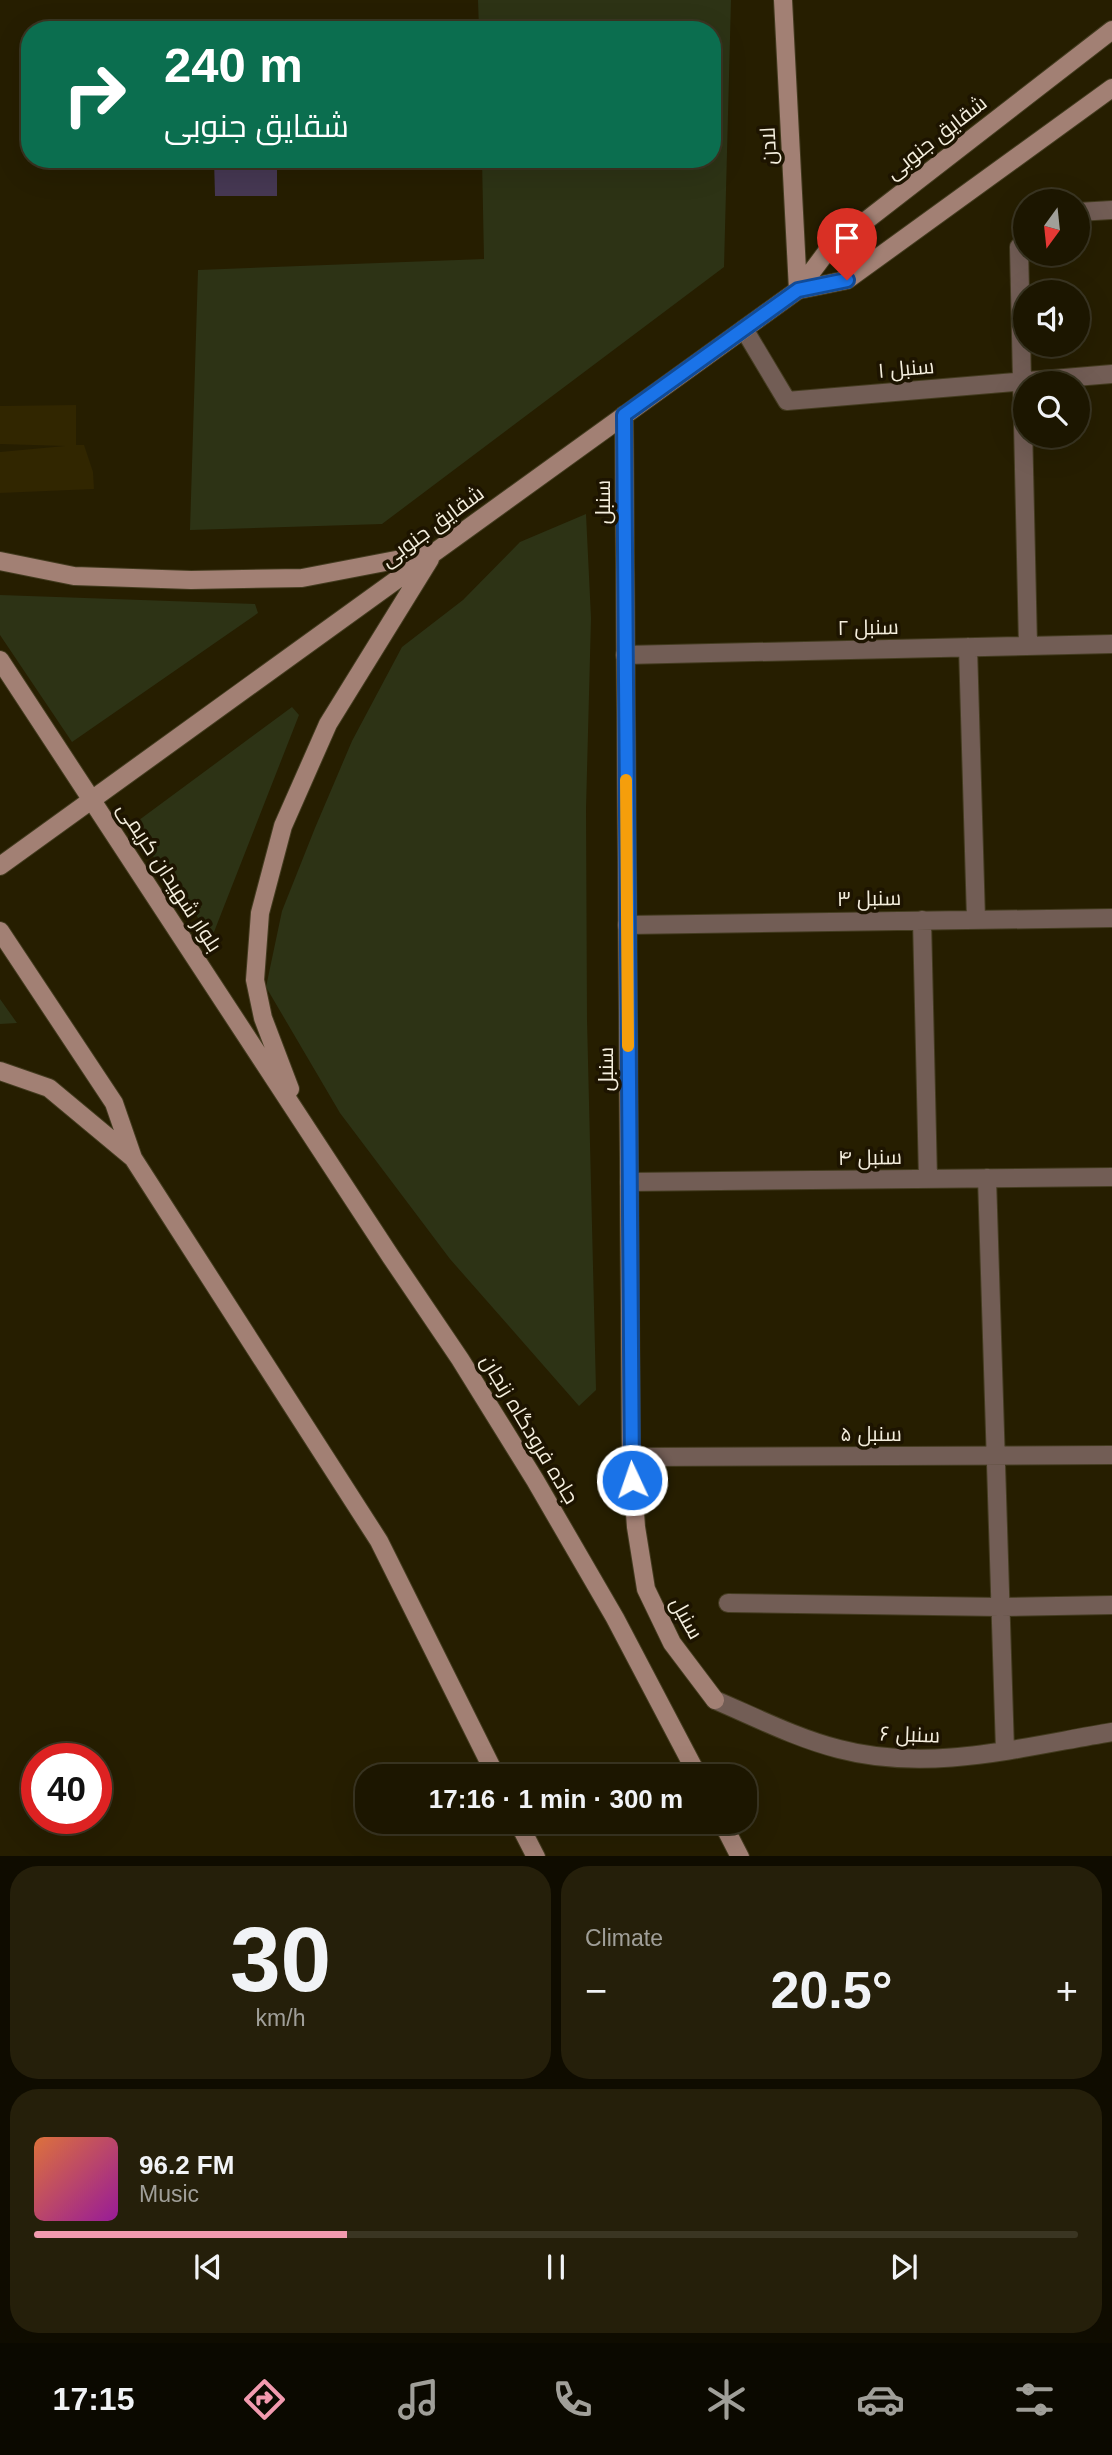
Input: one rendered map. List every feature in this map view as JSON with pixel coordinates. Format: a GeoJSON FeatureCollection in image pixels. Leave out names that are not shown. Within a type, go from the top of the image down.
{"type":"FeatureCollection","features":[{"type":"Feature","properties":{"kind":"main road","name":"لادن"},"geometry":{"type":"LineString","coordinates":[[783,0],[798,290]]}},
{"type":"Feature","properties":{"kind":"main road","name":"شقایق جنوبی"},"geometry":{"type":"LineString","coordinates":[[0,866],[798,290],[828,250],[1112,30]]}},
{"type":"Feature","properties":{"kind":"main road","name":"شقایق جنوبی"},"geometry":{"type":"LineString","coordinates":[[798,290],[847,280],[1112,88]]}},
{"type":"Feature","properties":{"kind":"main road","name":"سنبل"},"geometry":{"type":"LineString","coordinates":[[624,415],[631,1457],[636,1527],[646,1589],[672,1643],[715,1700]]}},
{"type":"Feature","properties":{"kind":"main road"},"geometry":{"type":"LineString","coordinates":[[0,561],[74,576],[191,580],[302,578],[434,553]]}},
{"type":"Feature","properties":{"kind":"main road"},"geometry":{"type":"LineString","coordinates":[[301,1119],[264,1018],[255,979],[260,913],[283,826],[328,724],[434,553]]}},
{"type":"Feature","properties":{"kind":"main road","name":"بلوار شهیدان کریمی"},"geometry":{"type":"LineString","coordinates":[[0,660],[301,1119]]}},
{"type":"Feature","properties":{"kind":"main road"},"geometry":{"type":"LineString","coordinates":[[0,931],[114,1103],[133,1158],[379,1541],[490,1764]]}},
{"type":"Feature","properties":{"kind":"main road"},"geometry":{"type":"LineString","coordinates":[[0,1071],[49,1088],[133,1158]]}},
{"type":"Feature","properties":{"kind":"main road","name":"جاده فرودگاه زنجان"},"geometry":{"type":"LineString","coordinates":[[301,1119],[460,1359],[535,1480],[615,1618],[692,1764]]}},
{"type":"Feature","properties":{"kind":"main road"},"geometry":{"type":"LineString","coordinates":[[525,1834],[536,1856]]}},
{"type":"Feature","properties":{"kind":"main road"},"geometry":{"type":"LineString","coordinates":[[728,1834],[739,1856]]}},
{"type":"Feature","properties":{"kind":"street"},"geometry":{"type":"LineString","coordinates":[[1090,211],[1112,210]]}},
{"type":"Feature","properties":{"kind":"street"},"geometry":{"type":"LineString","coordinates":[[1020,266],[1024,371]]}},
{"type":"Feature","properties":{"kind":"street","name":"سنبل ۱"},"geometry":{"type":"LineString","coordinates":[[744,329],[787,401],[1013,383]]}},
{"type":"Feature","properties":{"kind":"street","name":"سنبل ۱"},"geometry":{"type":"LineString","coordinates":[[1090,376],[1112,374]]}},
{"type":"Feature","properties":{"kind":"street"},"geometry":{"type":"LineString","coordinates":[[1025,448],[1028,646]]}},
{"type":"Feature","properties":{"kind":"street","name":"سنبل ۲"},"geometry":{"type":"LineString","coordinates":[[625,655],[1112,644]]}},
{"type":"Feature","properties":{"kind":"street"},"geometry":{"type":"LineString","coordinates":[[968,647],[976,919]]}},
{"type":"Feature","properties":{"kind":"street","name":"سنبل ۳"},"geometry":{"type":"LineString","coordinates":[[627,925],[1112,918]]}},
{"type":"Feature","properties":{"kind":"street"},"geometry":{"type":"LineString","coordinates":[[922,920],[928,1179]]}},
{"type":"Feature","properties":{"kind":"street","name":"سنبل ۴"},"geometry":{"type":"LineString","coordinates":[[629,1182],[1112,1177]]}},
{"type":"Feature","properties":{"kind":"street"},"geometry":{"type":"LineString","coordinates":[[987,1178],[1006,1750]]}},
{"type":"Feature","properties":{"kind":"street","name":"سنبل ۵"},"geometry":{"type":"LineString","coordinates":[[631,1457],[1112,1455]]}},
{"type":"Feature","properties":{"kind":"street"},"geometry":{"type":"LineString","coordinates":[[728,1603],[1000,1607],[1112,1605]]}},
{"type":"Feature","properties":{"kind":"street","name":"سنبل ۶"},"geometry":{"type":"LineString","coordinates":[[715,1700],[837,1749],[878,1758],[938,1760],[1112,1732]]}},
{"type":"Feature","properties":{"kind":"shaded area"},"geometry":{"type":"Polygon","coordinates":[[[76,405],[76,445],[84,445],[93,472],[94,489],[0,493],[0,452],[65,446],[0,444],[0,406],[76,405]]]}},
{"type":"Feature","properties":{"kind":"green space"},"geometry":{"type":"Polygon","coordinates":[[[478,0],[731,0],[724,267],[382,524],[190,530],[198,270],[484,259],[482,168],[721,168],[721,21],[479,21],[478,0]]]}},
{"type":"Feature","properties":{"kind":"green space"},"geometry":{"type":"Polygon","coordinates":[[[586,514],[591,618],[586,809],[587,1020],[596,1390],[579,1406],[450,1259],[340,1113],[266,987],[282,911],[315,828],[352,741],[402,647],[463,600],[520,542],[586,514]]]}},
{"type":"Feature","properties":{"kind":"green space"},"geometry":{"type":"Polygon","coordinates":[[[0,595],[255,604],[258,613],[72,742],[0,635],[0,595]]]}},
{"type":"Feature","properties":{"kind":"green space"},"geometry":{"type":"Polygon","coordinates":[[[292,707],[299,715],[212,937],[131,826],[292,707]]]}},
{"type":"Feature","properties":{"kind":"green space"},"geometry":{"type":"Polygon","coordinates":[[[0,999],[17,1023],[0,1024],[0,999]]]}},
{"type":"Feature","properties":{"kind":"building"},"geometry":{"type":"Polygon","coordinates":[[[214,168],[277,168],[277,196],[215,196],[214,168]]]}},
{"type":"Feature","properties":{"kind":"slow traffic"},"geometry":{"type":"LineString","coordinates":[[626,780],[628,1046]]}},
{"type":"Feature","properties":{"kind":"route"},"geometry":{"type":"LineString","coordinates":[[632,1480],[624,415],[798,290],[847,280]]}}]}
